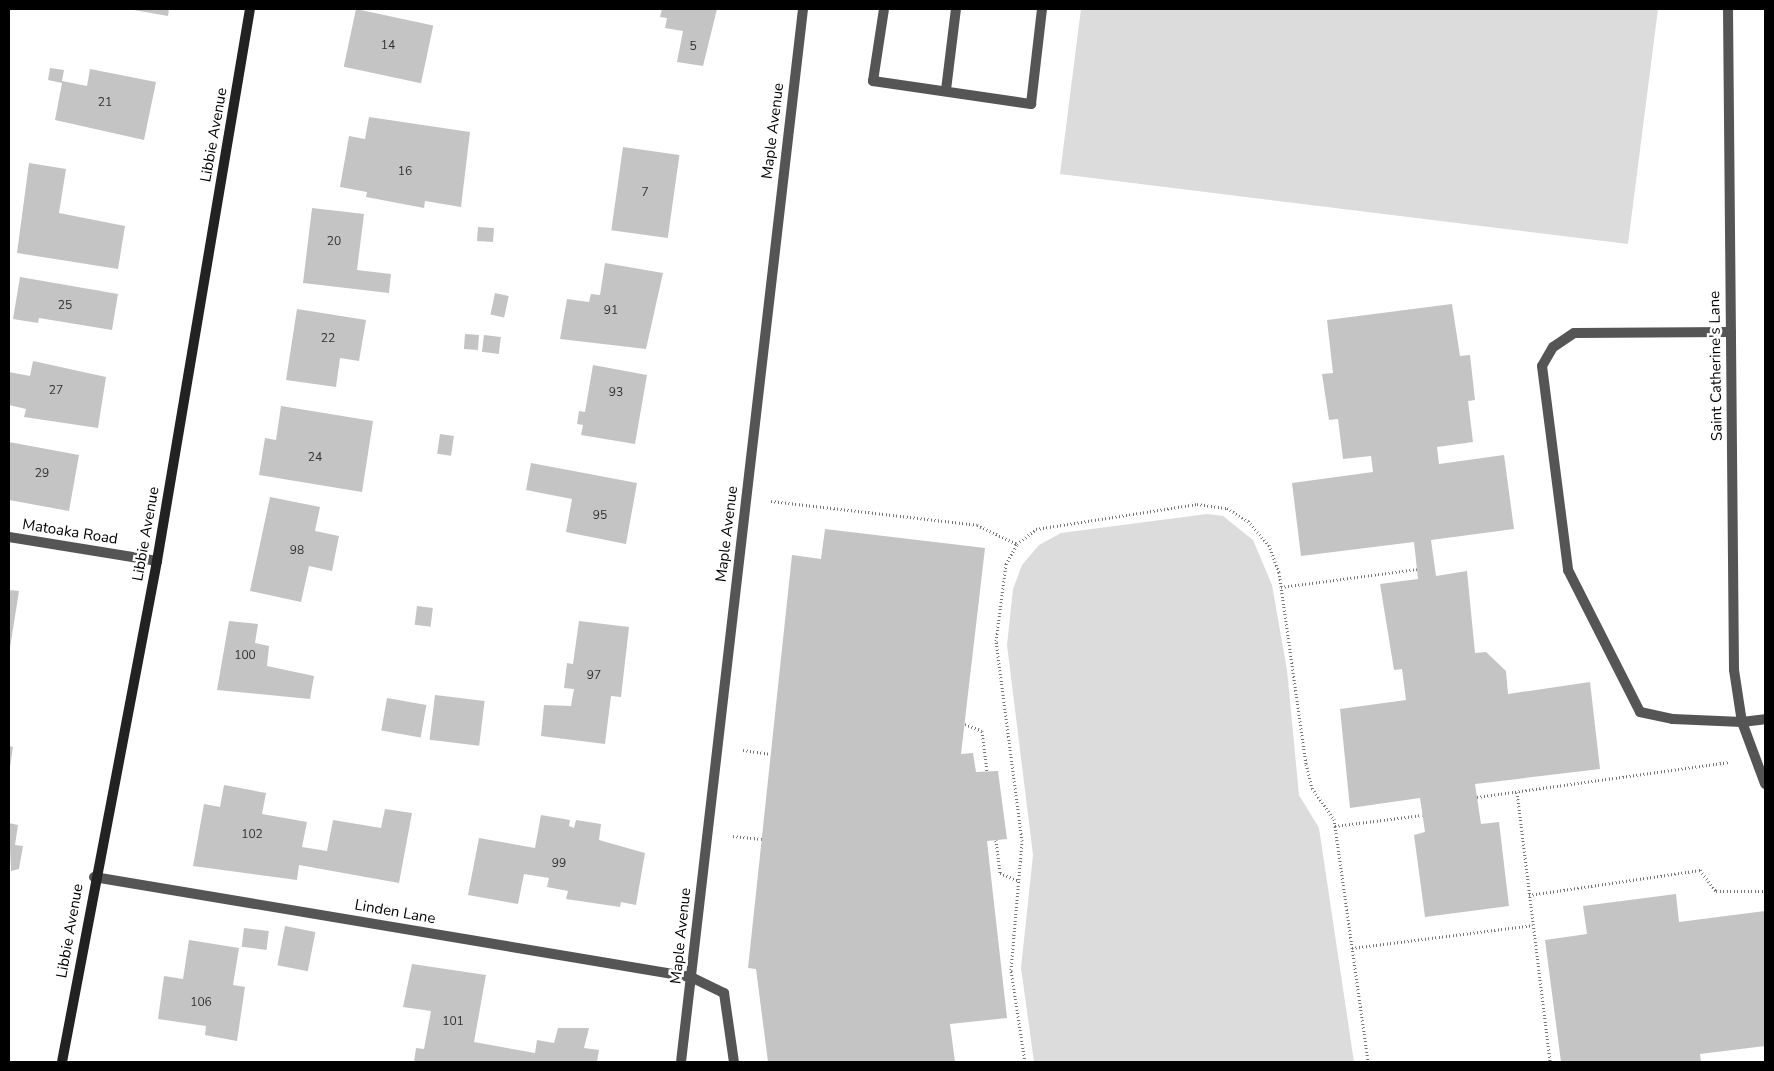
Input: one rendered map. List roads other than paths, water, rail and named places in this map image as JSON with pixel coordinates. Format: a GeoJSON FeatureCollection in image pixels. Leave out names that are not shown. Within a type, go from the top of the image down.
{"type":"FeatureCollection","features":[{"type":"Feature","properties":{"kind":"main road","name":"Libbie Avenue"},"geometry":{"type":"LineString","coordinates":[[62,1062],[94,877],[157,561],[250,9]]}},
{"type":"Feature","properties":{"kind":"street","name":"Maple Avenue"},"geometry":{"type":"LineString","coordinates":[[682,1062],[803,9]]}},
{"type":"Feature","properties":{"kind":"street"},"geometry":{"type":"LineString","coordinates":[[884,9],[873,81],[946,90],[1032,104],[1042,9]]}},
{"type":"Feature","properties":{"kind":"street"},"geometry":{"type":"LineString","coordinates":[[946,90],[956,9]]}},
{"type":"Feature","properties":{"kind":"street","name":"Saint Catherine's Lane"},"geometry":{"type":"LineString","coordinates":[[1728,9],[1734,670],[1742,722],[1765,784]]}},
{"type":"Feature","properties":{"kind":"street"},"geometry":{"type":"LineString","coordinates":[[1731,332],[1574,333],[1553,347],[1542,366],[1568,570],[1640,712],[1673,719],[1742,722],[1765,719]]}},
{"type":"Feature","properties":{"kind":"street","name":"Matoaka Road"},"geometry":{"type":"LineString","coordinates":[[9,537],[157,561]]}},
{"type":"Feature","properties":{"kind":"street","name":"Linden Lane"},"geometry":{"type":"LineString","coordinates":[[94,877],[691,977],[724,993],[734,1062]]}}]}
